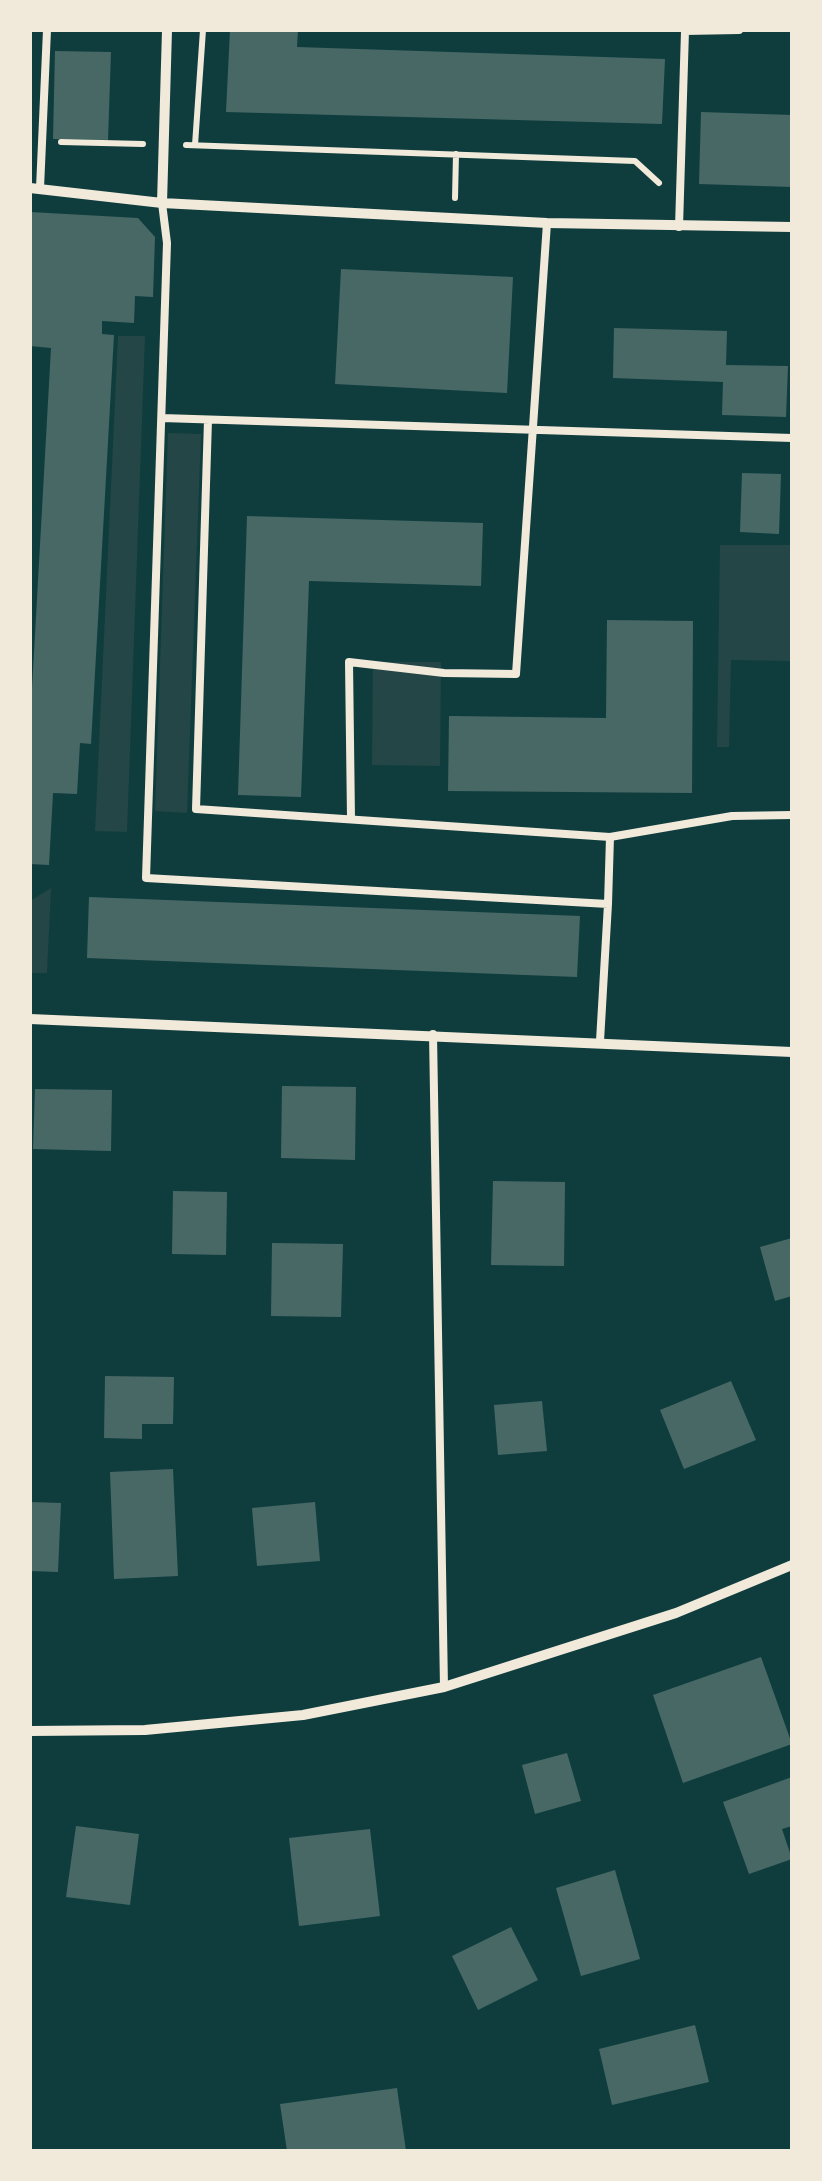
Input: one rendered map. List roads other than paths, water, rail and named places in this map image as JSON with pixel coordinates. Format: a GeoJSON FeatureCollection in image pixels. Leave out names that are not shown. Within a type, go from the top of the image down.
{"type":"FeatureCollection","features":[{"type":"Feature","properties":{"kind":"street"},"geometry":{"type":"LineString","coordinates":[[162,204],[167,30]]}},
{"type":"Feature","properties":{"kind":"street"},"geometry":{"type":"LineString","coordinates":[[35,188],[162,204],[547,223],[792,227]]}},
{"type":"Feature","properties":{"kind":"street"},"geometry":{"type":"LineString","coordinates":[[30,1019],[792,1052]]}},
{"type":"Feature","properties":{"kind":"street"},"geometry":{"type":"LineString","coordinates":[[30,1730],[144,1730],[304,1715],[444,1686],[639,1626],[791,1568]]}},
{"type":"Feature","properties":{"kind":"lane"},"geometry":{"type":"LineString","coordinates":[[35,188],[42,141],[47,30]]}},
{"type":"Feature","properties":{"kind":"lane"},"geometry":{"type":"LineString","coordinates":[[679,227],[684,30],[739,30]]}},
{"type":"Feature","properties":{"kind":"lane"},"geometry":{"type":"LineString","coordinates":[[162,204],[167,243],[146,878],[608,904]]}},
{"type":"Feature","properties":{"kind":"lane"},"geometry":{"type":"LineString","coordinates":[[350,819],[349,662],[444,673],[516,674],[547,223]]}},
{"type":"Feature","properties":{"kind":"lane"},"geometry":{"type":"LineString","coordinates":[[162,418],[792,438]]}},
{"type":"Feature","properties":{"kind":"lane"},"geometry":{"type":"LineString","coordinates":[[208,420],[196,810],[610,837],[732,816],[792,816]]}},
{"type":"Feature","properties":{"kind":"lane"},"geometry":{"type":"LineString","coordinates":[[600,1041],[610,837]]}},
{"type":"Feature","properties":{"kind":"lane"},"geometry":{"type":"LineString","coordinates":[[433,1034],[444,1686]]}}]}
